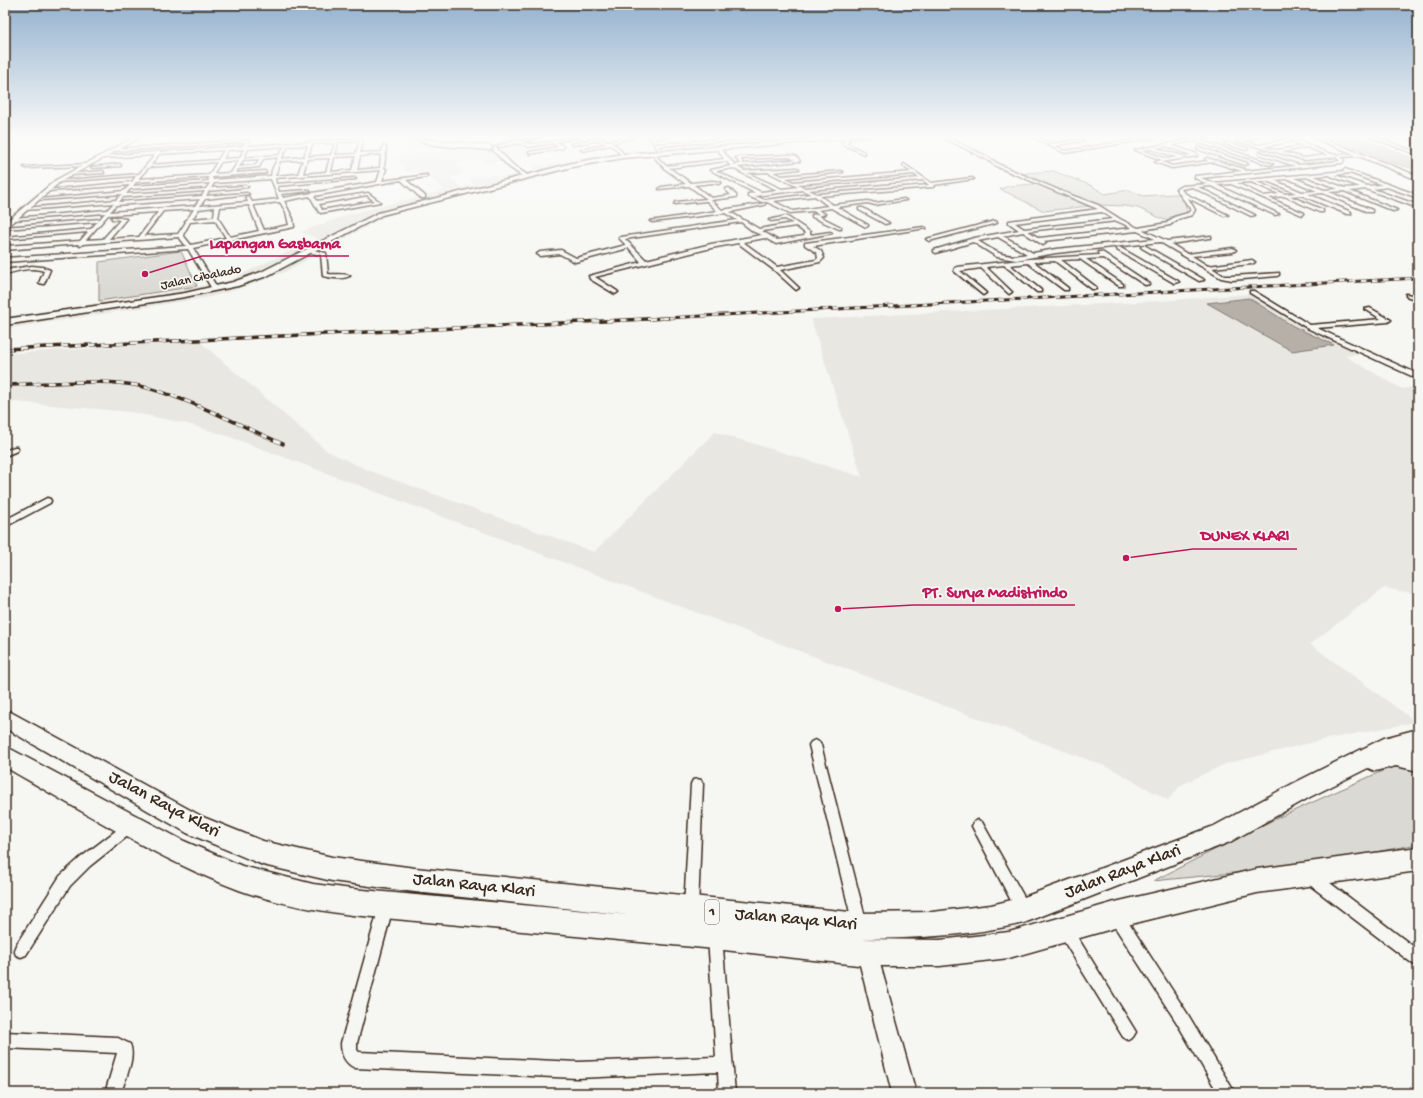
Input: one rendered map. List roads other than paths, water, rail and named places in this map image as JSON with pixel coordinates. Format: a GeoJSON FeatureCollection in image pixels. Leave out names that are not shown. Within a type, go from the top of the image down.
{"type":"FeatureCollection","features":[{"type":"Feature","properties":{"kind":"highway","name":"Jalan Raya Klari"},"geometry":{"type":"LineString","coordinates":[[5,718],[195,825],[263,853],[332,869],[691,909],[860,926],[932,925],[991,918],[1024,910],[1142,866],[1222,834],[1302,790],[1392,745],[1418,738]]}},
{"type":"Feature","properties":{"kind":"highway","name":"Jalan Raya Klari"},"geometry":{"type":"LineString","coordinates":[[5,756],[175,849],[241,878],[313,897],[386,906],[715,936],[868,953],[940,953],[1009,945],[1115,915],[1257,881],[1417,860]]}},
{"type":"Feature","properties":{"kind":"highway"},"geometry":{"type":"LineString","coordinates":[[1302,790],[1385,756],[1402,756],[1418,762]]}},
{"type":"Feature","properties":{"kind":"street"},"geometry":{"type":"LineString","coordinates":[[5,227],[48,190],[67,188]]}},
{"type":"Feature","properties":{"kind":"street"},"geometry":{"type":"LineString","coordinates":[[42,199],[149,188]]}},
{"type":"Feature","properties":{"kind":"street"},"geometry":{"type":"LineString","coordinates":[[122,196],[230,188]]}},
{"type":"Feature","properties":{"kind":"street"},"geometry":{"type":"LineString","coordinates":[[246,188],[249,202],[262,232]]}},
{"type":"Feature","properties":{"kind":"street"},"geometry":{"type":"LineString","coordinates":[[5,260],[71,254],[190,247],[292,226],[290,215],[277,188]]}},
{"type":"Feature","properties":{"kind":"street"},"geometry":{"type":"LineString","coordinates":[[278,193],[349,188]]}},
{"type":"Feature","properties":{"kind":"street"},"geometry":{"type":"LineString","coordinates":[[14,219],[218,206],[282,200],[352,188]]}},
{"type":"Feature","properties":{"kind":"street"},"geometry":{"type":"LineString","coordinates":[[412,188],[423,197]]}},
{"type":"Feature","properties":{"kind":"street","name":"Jalan Cibalado"},"geometry":{"type":"LineString","coordinates":[[5,322],[215,289],[251,280],[380,214],[481,188]]}},
{"type":"Feature","properties":{"kind":"street"},"geometry":{"type":"LineString","coordinates":[[696,188],[724,211],[778,243],[830,233]]}},
{"type":"Feature","properties":{"kind":"street"},"geometry":{"type":"LineString","coordinates":[[749,188],[759,193]]}},
{"type":"Feature","properties":{"kind":"street"},"geometry":{"type":"LineString","coordinates":[[777,188],[781,190]]}},
{"type":"Feature","properties":{"kind":"street"},"geometry":{"type":"LineString","coordinates":[[800,188],[750,195],[766,203],[792,212],[865,202],[875,204],[904,200]]}},
{"type":"Feature","properties":{"kind":"street"},"geometry":{"type":"LineString","coordinates":[[803,188],[866,226]]}},
{"type":"Feature","properties":{"kind":"street"},"geometry":{"type":"LineString","coordinates":[[652,221],[724,211],[816,195],[913,188]]}},
{"type":"Feature","properties":{"kind":"street"},"geometry":{"type":"LineString","coordinates":[[1052,188],[1103,210],[1118,220],[1167,243],[1227,278],[1277,274]]}},
{"type":"Feature","properties":{"kind":"street"},"geometry":{"type":"LineString","coordinates":[[1039,240],[1139,229],[1168,224],[1176,218],[1190,214],[1193,210],[1182,193],[1179,191],[1179,188]]}},
{"type":"Feature","properties":{"kind":"street"},"geometry":{"type":"LineString","coordinates":[[1198,188],[1253,215]]}},
{"type":"Feature","properties":{"kind":"street"},"geometry":{"type":"LineString","coordinates":[[1220,188],[1278,214]]}},
{"type":"Feature","properties":{"kind":"street"},"geometry":{"type":"LineString","coordinates":[[1243,188],[1302,214]]}},
{"type":"Feature","properties":{"kind":"street"},"geometry":{"type":"LineString","coordinates":[[1268,188],[1320,211]]}},
{"type":"Feature","properties":{"kind":"street"},"geometry":{"type":"LineString","coordinates":[[1290,188],[1349,213]]}},
{"type":"Feature","properties":{"kind":"street"},"geometry":{"type":"LineString","coordinates":[[1315,188],[1370,211]]}},
{"type":"Feature","properties":{"kind":"street"},"geometry":{"type":"LineString","coordinates":[[1263,197],[1360,188]]}},
{"type":"Feature","properties":{"kind":"street"},"geometry":{"type":"LineString","coordinates":[[1366,188],[1418,207]]}},
{"type":"Feature","properties":{"kind":"street"},"geometry":{"type":"LineString","coordinates":[[1393,188],[1418,197]]}},
{"type":"Feature","properties":{"kind":"street"},"geometry":{"type":"LineString","coordinates":[[676,204],[734,196],[727,189]]}},
{"type":"Feature","properties":{"kind":"street"},"geometry":{"type":"LineString","coordinates":[[1345,189],[1395,210]]}},
{"type":"Feature","properties":{"kind":"street"},"geometry":{"type":"LineString","coordinates":[[71,254],[128,190]]}},
{"type":"Feature","properties":{"kind":"street"},"geometry":{"type":"LineString","coordinates":[[180,235],[207,190]]}},
{"type":"Feature","properties":{"kind":"street"},"geometry":{"type":"LineString","coordinates":[[102,202],[111,193]]}},
{"type":"Feature","properties":{"kind":"street"},"geometry":{"type":"LineString","coordinates":[[1182,193],[1226,216]]}},
{"type":"Feature","properties":{"kind":"street"},"geometry":{"type":"LineString","coordinates":[[25,209],[102,202],[202,198],[247,194]]}},
{"type":"Feature","properties":{"kind":"street"},"geometry":{"type":"LineString","coordinates":[[312,196],[321,212],[378,202],[368,194],[316,203]]}},
{"type":"Feature","properties":{"kind":"street"},"geometry":{"type":"LineString","coordinates":[[852,204],[887,223]]}},
{"type":"Feature","properties":{"kind":"street"},"geometry":{"type":"LineString","coordinates":[[218,206],[216,218],[229,239]]}},
{"type":"Feature","properties":{"kind":"street"},"geometry":{"type":"LineString","coordinates":[[861,209],[872,207]]}},
{"type":"Feature","properties":{"kind":"street"},"geometry":{"type":"LineString","coordinates":[[814,209],[823,214],[814,216],[839,228]]}},
{"type":"Feature","properties":{"kind":"street"},"geometry":{"type":"LineString","coordinates":[[140,238],[162,210]]}},
{"type":"Feature","properties":{"kind":"street"},"geometry":{"type":"LineString","coordinates":[[1056,251],[1011,222],[1103,210]]}},
{"type":"Feature","properties":{"kind":"street"},"geometry":{"type":"LineString","coordinates":[[771,220],[786,217],[808,233],[806,237]]}},
{"type":"Feature","properties":{"kind":"street"},"geometry":{"type":"LineString","coordinates":[[188,220],[216,218]]}},
{"type":"Feature","properties":{"kind":"street"},"geometry":{"type":"LineString","coordinates":[[5,227],[102,219],[124,219],[105,240]]}},
{"type":"Feature","properties":{"kind":"street"},"geometry":{"type":"LineString","coordinates":[[936,251],[974,240],[1024,230],[1118,220]]}},
{"type":"Feature","properties":{"kind":"street"},"geometry":{"type":"LineString","coordinates":[[646,262],[621,238],[741,221]]}},
{"type":"Feature","properties":{"kind":"street"},"geometry":{"type":"LineString","coordinates":[[929,239],[995,222]]}},
{"type":"Feature","properties":{"kind":"street"},"geometry":{"type":"LineString","coordinates":[[756,231],[797,224]]}},
{"type":"Feature","properties":{"kind":"street"},"geometry":{"type":"LineString","coordinates":[[809,245],[924,228]]}},
{"type":"Feature","properties":{"kind":"street"},"geometry":{"type":"LineString","coordinates":[[5,238],[92,230]]}},
{"type":"Feature","properties":{"kind":"street"},"geometry":{"type":"LineString","coordinates":[[950,233],[967,242]]}},
{"type":"Feature","properties":{"kind":"street"},"geometry":{"type":"LineString","coordinates":[[5,248],[180,235]]}},
{"type":"Feature","properties":{"kind":"street"},"geometry":{"type":"LineString","coordinates":[[180,235],[190,247],[215,289]]}},
{"type":"Feature","properties":{"kind":"street"},"geometry":{"type":"LineString","coordinates":[[1000,235],[1032,255]]}},
{"type":"Feature","properties":{"kind":"street"},"geometry":{"type":"LineString","coordinates":[[615,292],[592,278],[592,276],[646,262],[766,236]]}},
{"type":"Feature","properties":{"kind":"street"},"geometry":{"type":"LineString","coordinates":[[1096,251],[1144,247],[1209,237]]}},
{"type":"Feature","properties":{"kind":"street"},"geometry":{"type":"LineString","coordinates":[[776,269],[818,261],[821,258],[819,252],[798,240]]}},
{"type":"Feature","properties":{"kind":"street"},"geometry":{"type":"LineString","coordinates":[[974,240],[1001,257],[1016,258],[1056,251],[1161,240]]}},
{"type":"Feature","properties":{"kind":"street"},"geometry":{"type":"LineString","coordinates":[[739,241],[776,269],[796,288]]}},
{"type":"Feature","properties":{"kind":"street"},"geometry":{"type":"LineString","coordinates":[[540,254],[561,252],[575,260],[630,246]]}},
{"type":"Feature","properties":{"kind":"street"},"geometry":{"type":"LineString","coordinates":[[1144,247],[1201,280]]}},
{"type":"Feature","properties":{"kind":"street"},"geometry":{"type":"LineString","coordinates":[[1089,248],[1147,284]]}},
{"type":"Feature","properties":{"kind":"street"},"geometry":{"type":"LineString","coordinates":[[1119,249],[1176,282]]}},
{"type":"Feature","properties":{"kind":"street"},"geometry":{"type":"LineString","coordinates":[[1188,255],[1233,250]]}},
{"type":"Feature","properties":{"kind":"street"},"geometry":{"type":"LineString","coordinates":[[309,251],[324,254],[325,275],[334,277],[347,276]]}},
{"type":"Feature","properties":{"kind":"street"},"geometry":{"type":"LineString","coordinates":[[983,293],[957,271],[959,269],[1029,261],[1104,256]]}},
{"type":"Feature","properties":{"kind":"street"},"geometry":{"type":"LineString","coordinates":[[1080,258],[1121,285]]}},
{"type":"Feature","properties":{"kind":"street"},"geometry":{"type":"LineString","coordinates":[[1056,259],[1094,288]]}},
{"type":"Feature","properties":{"kind":"street"},"geometry":{"type":"LineString","coordinates":[[1029,261],[1066,290]]}},
{"type":"Feature","properties":{"kind":"street"},"geometry":{"type":"LineString","coordinates":[[1209,267],[1252,262]]}},
{"type":"Feature","properties":{"kind":"street"},"geometry":{"type":"LineString","coordinates":[[1006,264],[1040,291]]}},
{"type":"Feature","properties":{"kind":"street"},"geometry":{"type":"LineString","coordinates":[[983,267],[1009,292]]}},
{"type":"Feature","properties":{"kind":"street"},"geometry":{"type":"LineString","coordinates":[[5,272],[29,268],[44,268],[46,270],[42,283]]}},
{"type":"Feature","properties":{"kind":"street"},"geometry":{"type":"LineString","coordinates":[[1252,292],[1309,327],[1418,377]]}},
{"type":"Feature","properties":{"kind":"street"},"geometry":{"type":"LineString","coordinates":[[1408,295],[1418,298]]}},
{"type":"Feature","properties":{"kind":"street"},"geometry":{"type":"LineString","coordinates":[[1309,327],[1388,320],[1368,309]]}},
{"type":"Feature","properties":{"kind":"street"},"geometry":{"type":"LineString","coordinates":[[5,454],[14,449]]}},
{"type":"Feature","properties":{"kind":"street"},"geometry":{"type":"LineString","coordinates":[[5,524],[47,501]]}},
{"type":"Feature","properties":{"kind":"street"},"geometry":{"type":"LineString","coordinates":[[815,744],[860,926]]}},
{"type":"Feature","properties":{"kind":"street"},"geometry":{"type":"LineString","coordinates":[[691,909],[697,784]]}},
{"type":"Feature","properties":{"kind":"street"},"geometry":{"type":"LineString","coordinates":[[21,950],[65,881],[85,862],[133,825]]}},
{"type":"Feature","properties":{"kind":"street"},"geometry":{"type":"LineString","coordinates":[[978,826],[1024,910]]}},
{"type":"Feature","properties":{"kind":"street"},"geometry":{"type":"LineString","coordinates":[[1308,874],[1418,959]]}},
{"type":"Feature","properties":{"kind":"street"},"geometry":{"type":"LineString","coordinates":[[386,906],[349,1043],[349,1053],[355,1060],[577,1070],[725,1064]]}},
{"type":"Feature","properties":{"kind":"street"},"geometry":{"type":"LineString","coordinates":[[1115,915],[1182,1018],[1227,1093]]}},
{"type":"Feature","properties":{"kind":"street"},"geometry":{"type":"LineString","coordinates":[[1065,930],[1128,1032]]}},
{"type":"Feature","properties":{"kind":"street"},"geometry":{"type":"LineString","coordinates":[[715,936],[727,1093]]}},
{"type":"Feature","properties":{"kind":"street"},"geometry":{"type":"LineString","coordinates":[[868,953],[904,1093]]}},
{"type":"Feature","properties":{"kind":"street"},"geometry":{"type":"LineString","coordinates":[[5,1040],[116,1045],[125,1049],[124,1058],[113,1093]]}},
{"type":"Feature","properties":{"kind":"railway"},"geometry":{"type":"LineString","coordinates":[[650,319],[1418,278]]}},
{"type":"Feature","properties":{"kind":"railway"},"geometry":{"type":"LineString","coordinates":[[650,319],[668,318]]}},
{"type":"Feature","properties":{"kind":"railway"},"geometry":{"type":"LineString","coordinates":[[5,349],[650,319]]}},
{"type":"Feature","properties":{"kind":"railway"},"geometry":{"type":"LineString","coordinates":[[5,385],[96,382],[148,388],[165,393],[216,414],[283,444]]}},
{"type":"Feature","properties":{"kind":"place","name":"Lapangan Gasbama"},"geometry":{"type":"Point","coordinates":[145,274]}},
{"type":"Feature","properties":{"kind":"place","name":"DUNEX KLARI"},"geometry":{"type":"Point","coordinates":[1126,558]}},
{"type":"Feature","properties":{"kind":"place","name":"PT. Surya Madistrindo"},"geometry":{"type":"Point","coordinates":[838,609]}}]}
